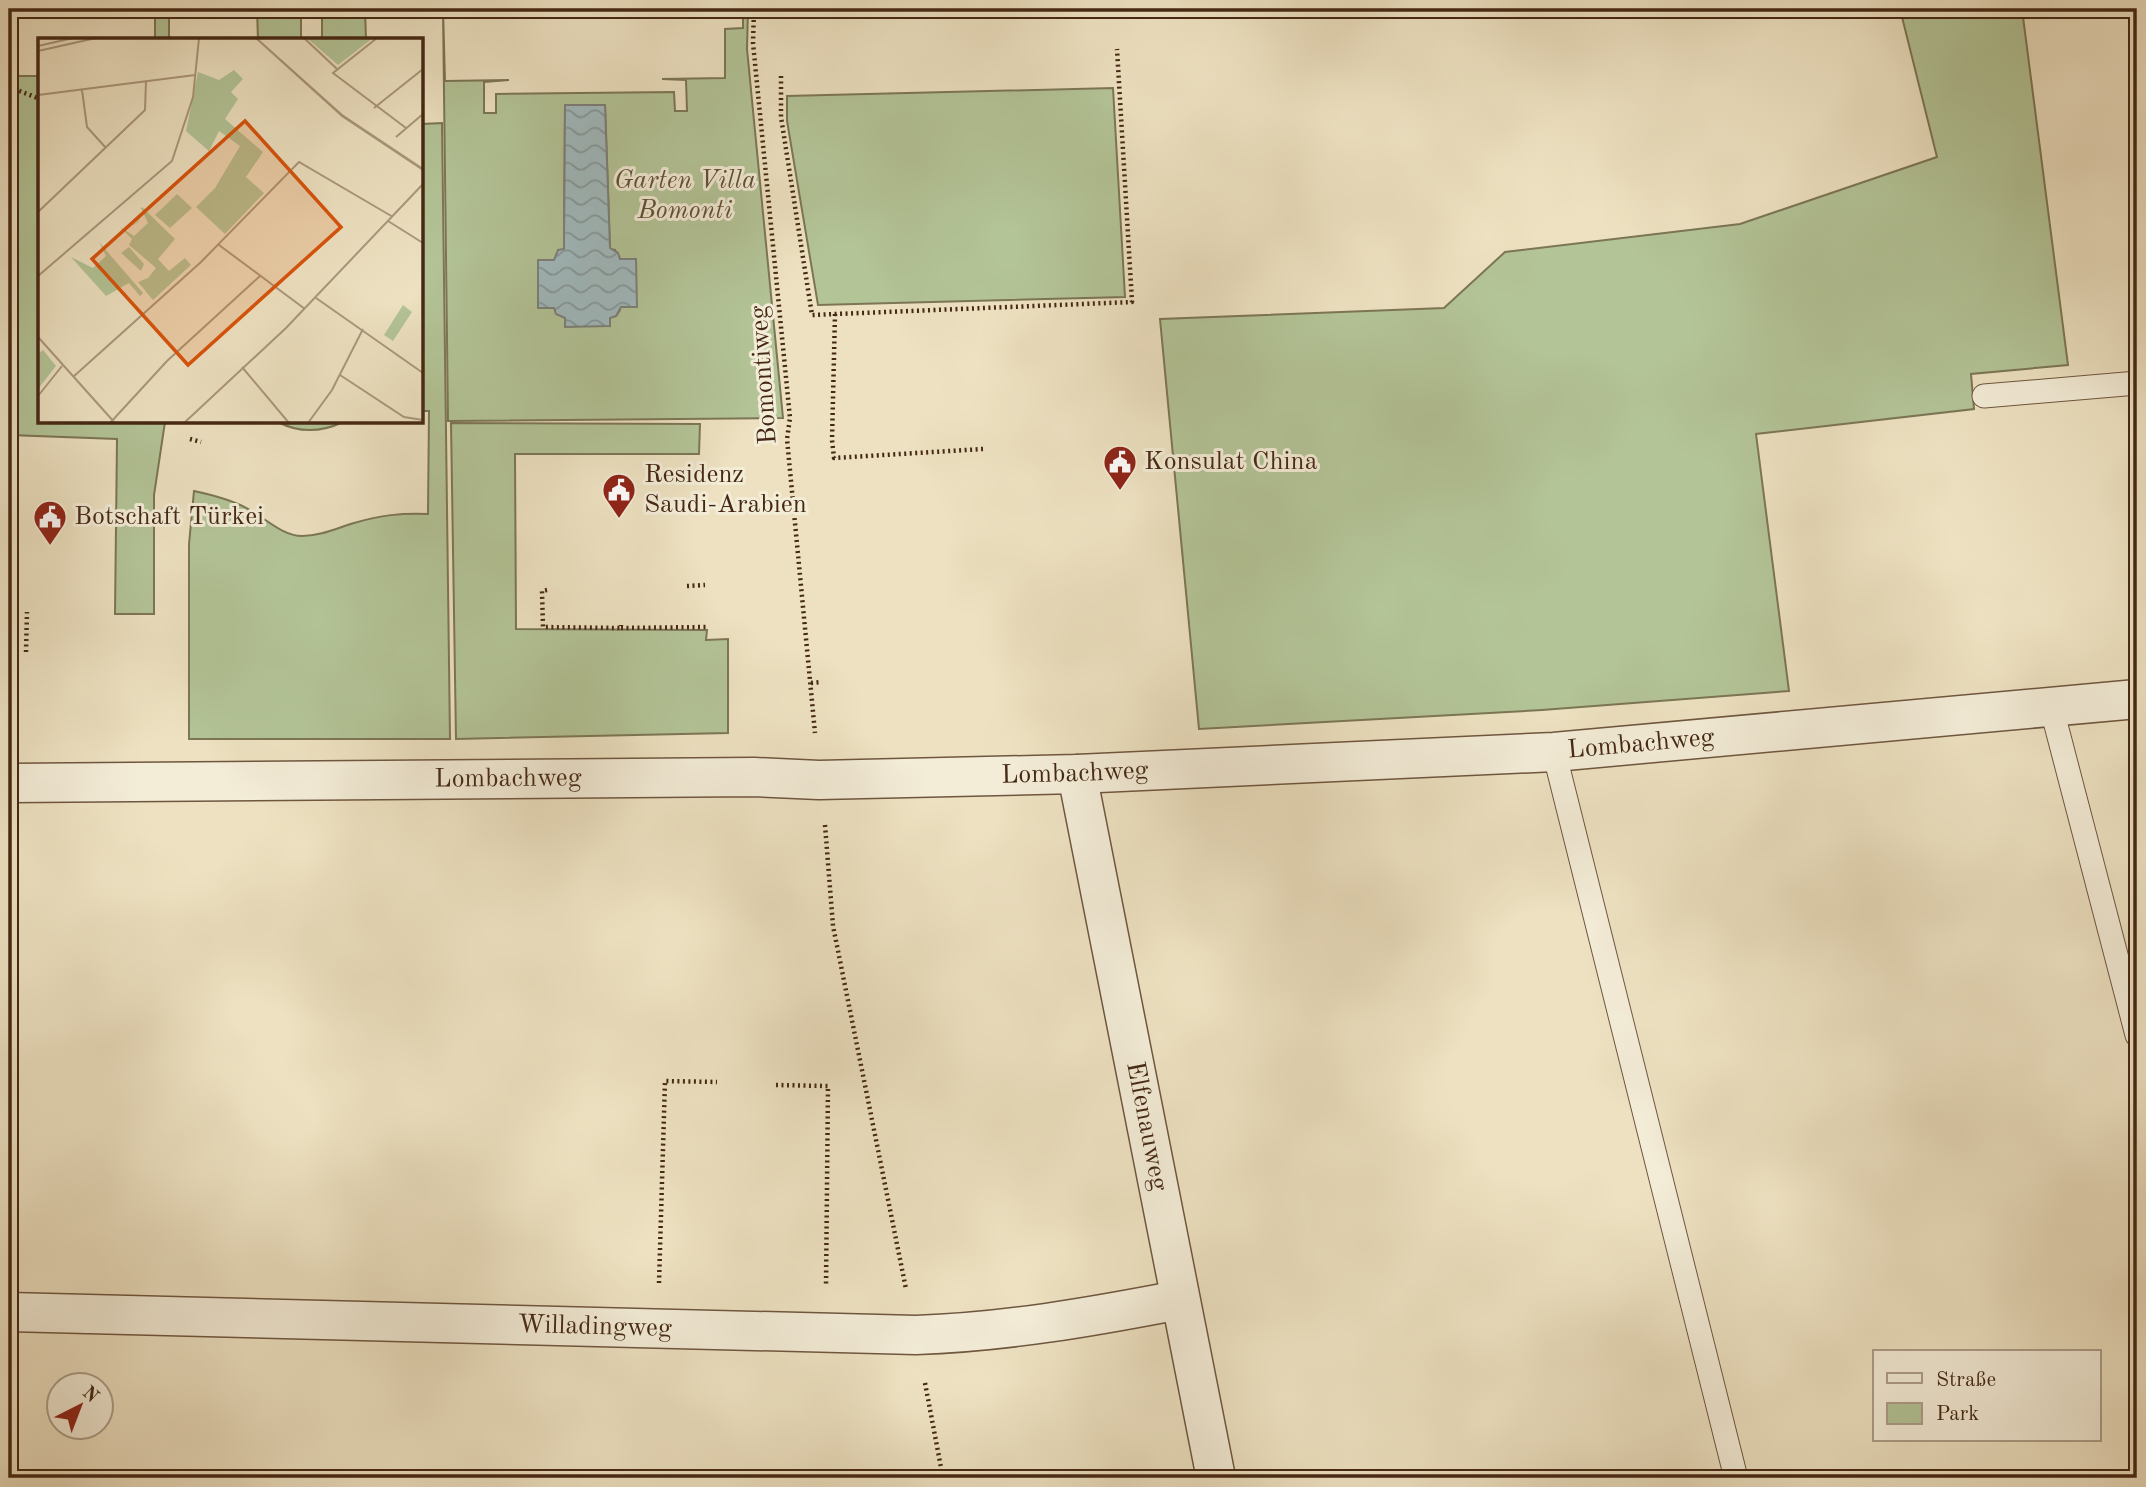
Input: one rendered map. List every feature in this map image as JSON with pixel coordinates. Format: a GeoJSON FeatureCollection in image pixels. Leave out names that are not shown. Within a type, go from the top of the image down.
{"type":"FeatureCollection","features":[{"type":"Feature","properties":{"kind":"street","name":"Lombachweg"},"geometry":{"type":"LineString","coordinates":[[9,783],[754,776],[820,780],[1077,774],[1554,752],[2137,699]]}},
{"type":"Feature","properties":{"kind":"street","name":"Elfenauweg"},"geometry":{"type":"LineString","coordinates":[[1077,774],[1216,1478]]}},
{"type":"Feature","properties":{"kind":"street","name":"Willadingweg"},"geometry":{"type":"LineString","coordinates":[[9,1312],[916,1335],[973,1333],[1049,1324],[1179,1300]]}},
{"type":"Feature","properties":{"kind":"lane"},"geometry":{"type":"LineString","coordinates":[[1984,396],[2137,383]]}},
{"type":"Feature","properties":{"kind":"lane"},"geometry":{"type":"LineString","coordinates":[[2051,706],[2137,1035]]}},
{"type":"Feature","properties":{"kind":"lane"},"geometry":{"type":"LineString","coordinates":[[1554,752],[1736,1478]]}},
{"type":"Feature","properties":{"kind":"path","name":"Bomontiweg"},"geometry":{"type":"LineString","coordinates":[[754,9],[753,43],[790,418],[787,439],[833,926],[943,1478]]}},
{"type":"Feature","properties":{"kind":"path"},"geometry":{"type":"LineString","coordinates":[[781,76],[781,117],[812,315],[1132,302],[1117,49]]}},
{"type":"Feature","properties":{"kind":"path"},"geometry":{"type":"LineString","coordinates":[[9,87],[38,98]]}},
{"type":"Feature","properties":{"kind":"path"},"geometry":{"type":"LineString","coordinates":[[835,314],[832,440],[834,458],[984,449]]}},
{"type":"Feature","properties":{"kind":"path"},"geometry":{"type":"LineString","coordinates":[[190,439],[201,442]]}},
{"type":"Feature","properties":{"kind":"path"},"geometry":{"type":"LineString","coordinates":[[687,586],[705,585]]}},
{"type":"Feature","properties":{"kind":"path"},"geometry":{"type":"LineString","coordinates":[[547,590],[542,591],[543,627],[706,627]]}},
{"type":"Feature","properties":{"kind":"path"},"geometry":{"type":"LineString","coordinates":[[26,652],[27,612]]}},
{"type":"Feature","properties":{"kind":"path"},"geometry":{"type":"LineString","coordinates":[[811,683],[822,682]]}},
{"type":"Feature","properties":{"kind":"path"},"geometry":{"type":"LineString","coordinates":[[659,1286],[665,1081],[717,1082]]}},
{"type":"Feature","properties":{"kind":"path"},"geometry":{"type":"LineString","coordinates":[[776,1085],[828,1086],[826,1289]]}},
{"type":"Feature","properties":{"kind":"green space"},"geometry":{"type":"Polygon","coordinates":[[[155,9],[169,9],[169,38],[155,38],[155,9]]]}},
{"type":"Feature","properties":{"kind":"green space"},"geometry":{"type":"Polygon","coordinates":[[[257,9],[301,9],[301,38],[258,38],[257,9]]]}},
{"type":"Feature","properties":{"kind":"green space"},"geometry":{"type":"Polygon","coordinates":[[[322,9],[365,9],[366,38],[322,38],[322,9]]]}},
{"type":"Feature","properties":{"kind":"green space","name":"Garten Villa Bomonti"},"geometry":{"type":"Polygon","coordinates":[[[443,9],[445,81],[509,80],[484,82],[484,113],[496,113],[496,94],[674,92],[675,111],[687,111],[686,80],[662,79],[725,78],[725,29],[743,28],[743,9],[748,9],[747,49],[783,418],[448,421],[443,9]],[[605,105],[565,106],[564,249],[554,260],[539,260],[538,307],[554,308],[565,318],[610,326],[610,317],[616,316],[620,310],[620,259],[615,250],[610,249],[605,105]]]}},
{"type":"Feature","properties":{"kind":"green space"},"geometry":{"type":"Polygon","coordinates":[[[1900,9],[2022,9],[2068,365],[1971,374],[1974,409],[1756,434],[1789,691],[1542,710],[1199,729],[1160,319],[1444,308],[1505,252],[1740,224],[1937,157],[1900,9]]]}},
{"type":"Feature","properties":{"kind":"green space"},"geometry":{"type":"Polygon","coordinates":[[[9,76],[38,76],[38,424],[165,424],[154,495],[154,614],[115,614],[117,439],[9,435],[9,76]]]}},
{"type":"Feature","properties":{"kind":"green space"},"geometry":{"type":"Polygon","coordinates":[[[1113,88],[1125,297],[818,305],[787,121],[787,96],[1113,88]]]}},
{"type":"Feature","properties":{"kind":"green space"},"geometry":{"type":"Polygon","coordinates":[[[442,123],[450,739],[189,739],[189,544],[194,491],[237,503],[281,530],[302,536],[382,516],[428,514],[429,411],[424,411],[424,124],[442,123]]]}},
{"type":"Feature","properties":{"kind":"green space"},"geometry":{"type":"Polygon","coordinates":[[[451,423],[700,424],[699,454],[515,454],[516,629],[707,630],[706,640],[728,639],[728,733],[456,739],[451,423]]]}},
{"type":"Feature","properties":{"kind":"green space"},"geometry":{"type":"Polygon","coordinates":[[[282,424],[338,424],[310,430],[282,424]]]}},
{"type":"Feature","properties":{"kind":"water"},"geometry":{"type":"Polygon","coordinates":[[[565,105],[605,105],[610,248],[618,253],[620,259],[636,259],[637,307],[621,307],[616,316],[610,318],[610,326],[565,327],[565,318],[556,314],[554,308],[538,308],[538,260],[554,260],[558,250],[564,249],[565,105]]]}},
{"type":"Feature","properties":{"kind":"place","name":"Konsulat China"},"geometry":{"type":"Point","coordinates":[1120,492]}},
{"type":"Feature","properties":{"kind":"place","name":"Residenz Saudi-Arabien"},"geometry":{"type":"Point","coordinates":[619,520]}},
{"type":"Feature","properties":{"kind":"place","name":"Botschaft Türkei"},"geometry":{"type":"Point","coordinates":[50,547]}}]}
